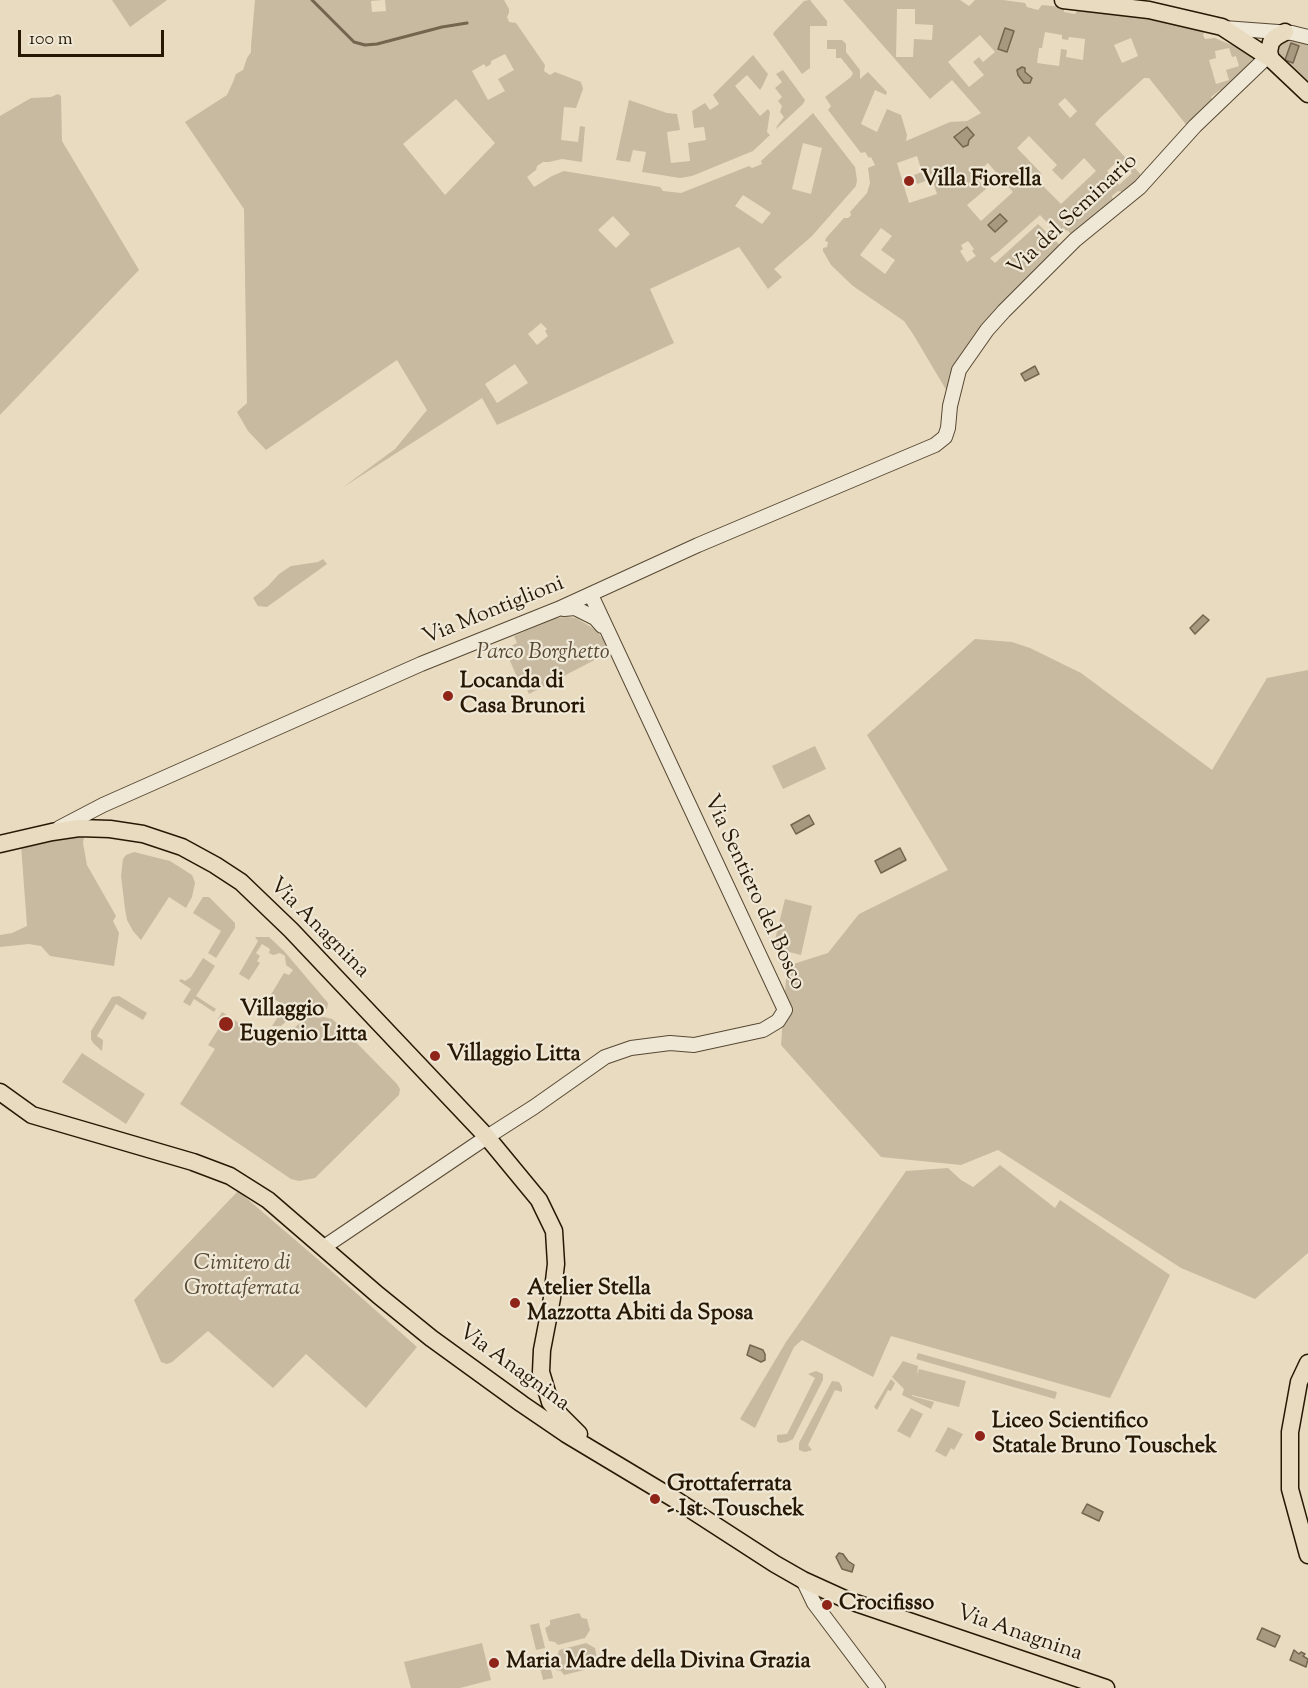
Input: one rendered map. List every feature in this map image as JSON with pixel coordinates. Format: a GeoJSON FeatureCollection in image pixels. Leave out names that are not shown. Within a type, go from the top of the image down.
{"type":"FeatureCollection","features":[{"type":"Feature","properties":{"kind":"main road"},"geometry":{"type":"LineString","coordinates":[[1063,0],[1149,10],[1222,27],[1269,58],[1308,94]]}},
{"type":"Feature","properties":{"kind":"main road"},"geometry":{"type":"LineString","coordinates":[[1269,58],[1270,42],[1285,32]]}},
{"type":"Feature","properties":{"kind":"main road","name":"Via Anagnina"},"geometry":{"type":"LineString","coordinates":[[0,844],[79,828],[110,829],[143,834],[182,847],[215,865],[241,882],[291,930],[487,1137],[538,1200],[554,1231],[556,1264],[542,1350],[541,1372],[550,1402],[601,1455]]}},
{"type":"Feature","properties":{"kind":"main road","name":"Via Anagnina"},"geometry":{"type":"LineString","coordinates":[[0,1092],[32,1115],[193,1162],[230,1176],[268,1200],[431,1338],[522,1404],[566,1434],[803,1580],[847,1600],[1106,1688]]}},
{"type":"Feature","properties":{"kind":"main road"},"geometry":{"type":"LineString","coordinates":[[1308,1363],[1299,1382],[1290,1432],[1290,1489],[1308,1555]]}},
{"type":"Feature","properties":{"kind":"main road"},"geometry":{"type":"LineString","coordinates":[[522,1404],[540,1408],[550,1402]]}},
{"type":"Feature","properties":{"kind":"street"},"geometry":{"type":"LineString","coordinates":[[1222,27],[1285,32],[1308,37]]}},
{"type":"Feature","properties":{"kind":"street","name":"Via del Seminario"},"geometry":{"type":"LineString","coordinates":[[948,428],[958,370],[987,330],[1073,242],[1140,187],[1195,126],[1269,58]]}},
{"type":"Feature","properties":{"kind":"street","name":"Via Montiglioni"},"geometry":{"type":"LineString","coordinates":[[52,832],[103,806],[421,664],[558,609],[719,537],[935,446],[945,437],[948,428]]}},
{"type":"Feature","properties":{"kind":"street","name":"Via Sentiero del Bosco"},"geometry":{"type":"LineString","coordinates":[[324,1247],[605,1057],[631,1048],[670,1043],[694,1045],[763,1030],[778,1021],[785,1010],[591,595]]}},
{"type":"Feature","properties":{"kind":"street","name":"Via Sentiero del Bosco"},"geometry":{"type":"LineString","coordinates":[[558,609],[575,608],[595,618],[610,637]]}},
{"type":"Feature","properties":{"kind":"street"},"geometry":{"type":"LineString","coordinates":[[103,806],[98,817],[100,822],[110,829]]}},
{"type":"Feature","properties":{"kind":"street"},"geometry":{"type":"LineString","coordinates":[[803,1580],[814,1604],[878,1688]]}},
{"type":"Feature","properties":{"kind":"green space"},"geometry":{"type":"Polygon","coordinates":[[[112,0],[167,0],[130,27],[112,0]]]}},
{"type":"Feature","properties":{"kind":"green space"},"geometry":{"type":"Polygon","coordinates":[[[255,0],[383,0],[371,1],[372,12],[386,11],[385,0],[504,0],[509,9],[507,17],[509,22],[516,23],[545,65],[544,71],[550,75],[555,72],[581,82],[583,89],[576,108],[564,107],[561,140],[578,142],[580,126],[585,127],[582,162],[562,159],[543,162],[527,177],[534,187],[564,171],[660,187],[663,191],[681,193],[749,166],[752,168],[762,164],[761,161],[813,113],[855,167],[856,186],[812,236],[774,269],[782,277],[768,289],[739,247],[650,289],[674,343],[497,425],[482,398],[342,488],[395,449],[427,410],[397,360],[266,450],[248,431],[237,412],[247,403],[244,209],[185,122],[227,95],[236,74],[243,70],[251,52],[255,0]],[[505,54],[491,61],[491,64],[486,67],[484,64],[472,71],[488,100],[505,91],[498,79],[514,70],[505,54]],[[456,99],[403,144],[445,195],[495,143],[456,99]],[[803,143],[792,189],[811,194],[822,148],[803,143]],[[743,195],[735,206],[762,224],[771,213],[743,195]],[[613,216],[598,230],[616,248],[630,234],[613,216]],[[541,323],[528,334],[537,345],[548,336],[545,331],[547,329],[541,323]],[[515,364],[485,384],[497,403],[528,383],[515,364]]]}},
{"type":"Feature","properties":{"kind":"green space"},"geometry":{"type":"Polygon","coordinates":[[[810,0],[827,21],[827,26],[810,26],[810,68],[802,74],[773,34],[804,1],[810,0]]]}},
{"type":"Feature","properties":{"kind":"green space"},"geometry":{"type":"Polygon","coordinates":[[[843,0],[960,0],[969,6],[975,0],[1003,0],[1025,3],[1027,7],[1038,10],[1042,5],[1061,7],[1064,12],[1075,14],[1078,9],[1116,11],[1205,30],[1203,35],[1205,39],[1215,38],[1259,57],[1224,92],[1220,90],[1211,97],[1213,102],[1188,127],[1149,78],[1144,78],[1100,118],[1095,124],[1142,176],[1123,192],[1118,191],[1112,196],[1113,202],[1072,235],[1067,230],[1060,236],[1040,215],[990,258],[995,263],[1038,224],[1060,245],[994,316],[948,393],[904,321],[853,286],[831,265],[823,251],[823,248],[827,247],[826,238],[844,218],[851,215],[850,212],[867,193],[870,183],[868,168],[875,165],[871,157],[869,158],[865,152],[861,153],[828,110],[831,106],[825,97],[853,73],[841,58],[836,58],[836,49],[827,49],[827,40],[842,40],[846,44],[846,52],[860,70],[860,79],[868,72],[887,92],[886,95],[875,90],[861,124],[877,132],[887,109],[901,115],[907,135],[906,141],[950,122],[967,121],[981,113],[952,80],[930,99],[843,0]],[[897,9],[896,57],[913,57],[914,39],[932,40],[933,25],[915,24],[915,9],[897,9]],[[1045,32],[1042,48],[1039,48],[1037,63],[1059,66],[1061,49],[1067,50],[1066,57],[1083,60],[1085,39],[1069,37],[1068,40],[1062,39],[1062,35],[1045,32]],[[980,35],[948,62],[969,87],[984,75],[973,62],[979,57],[983,62],[995,52],[980,35]],[[1131,38],[1114,45],[1122,63],[1138,56],[1131,38]],[[1229,48],[1215,51],[1216,58],[1209,60],[1216,84],[1229,80],[1226,70],[1239,66],[1236,56],[1232,57],[1229,48]],[[1065,98],[1058,104],[1070,118],[1077,111],[1065,98]],[[1029,136],[1017,148],[1042,174],[1037,180],[1061,204],[1096,171],[1084,158],[1062,180],[1052,170],[1057,165],[1029,136]],[[917,156],[897,163],[909,203],[937,194],[932,179],[917,184],[914,175],[922,172],[917,156]],[[1120,159],[1107,171],[1119,185],[1132,173],[1120,159]],[[988,163],[974,175],[986,189],[967,205],[981,221],[1013,192],[988,163]],[[881,228],[860,255],[885,274],[895,260],[881,250],[892,236],[881,228]],[[968,241],[961,245],[963,249],[960,251],[967,262],[976,256],[968,241]]]}},
{"type":"Feature","properties":{"kind":"green space"},"geometry":{"type":"Polygon","coordinates":[[[1290,39],[1308,41],[1308,85],[1279,59],[1276,48],[1278,44],[1290,39]]]}},
{"type":"Feature","properties":{"kind":"green space"},"geometry":{"type":"Polygon","coordinates":[[[753,55],[768,74],[763,85],[760,90],[747,75],[735,86],[760,116],[768,109],[770,112],[767,132],[770,135],[753,151],[692,176],[680,178],[642,172],[646,152],[633,150],[630,162],[616,160],[629,100],[667,113],[677,114],[680,130],[667,132],[671,163],[690,161],[688,143],[706,140],[704,127],[694,128],[692,111],[705,103],[710,110],[719,104],[713,95],[753,55]]]}},
{"type":"Feature","properties":{"kind":"green space"},"geometry":{"type":"Polygon","coordinates":[[[783,70],[805,100],[776,129],[784,117],[780,112],[782,106],[778,101],[782,97],[775,88],[782,82],[776,74],[783,70]]]}},
{"type":"Feature","properties":{"kind":"green space"},"geometry":{"type":"Polygon","coordinates":[[[58,94],[61,96],[62,141],[139,270],[0,415],[0,116],[31,98],[51,97],[58,94]]]}},
{"type":"Feature","properties":{"kind":"green space"},"geometry":{"type":"Polygon","coordinates":[[[323,559],[327,564],[267,607],[258,606],[253,598],[279,574],[291,566],[318,562],[323,559]]]}},
{"type":"Feature","properties":{"kind":"green space","name":"Parco Borghetto"},"geometry":{"type":"Polygon","coordinates":[[[555,618],[576,618],[596,630],[602,638],[604,637],[610,652],[529,694],[523,681],[519,682],[505,649],[517,643],[514,636],[555,618]]]}},
{"type":"Feature","properties":{"kind":"green space"},"geometry":{"type":"Polygon","coordinates":[[[975,639],[1012,642],[1030,648],[1081,673],[1212,770],[1267,678],[1308,670],[1308,1253],[1255,1299],[1181,1268],[998,1150],[961,1165],[881,1157],[781,1045],[787,966],[828,953],[859,914],[948,870],[867,735],[975,639]]]}},
{"type":"Feature","properties":{"kind":"green space"},"geometry":{"type":"Polygon","coordinates":[[[815,746],[826,769],[783,789],[772,766],[815,746]]]}},
{"type":"Feature","properties":{"kind":"green space"},"geometry":{"type":"Polygon","coordinates":[[[85,832],[83,843],[87,865],[116,916],[113,921],[119,933],[114,966],[50,956],[41,946],[29,944],[0,947],[0,935],[12,933],[27,926],[21,845],[85,832]]]}},
{"type":"Feature","properties":{"kind":"green space"},"geometry":{"type":"Polygon","coordinates":[[[134,852],[170,861],[192,875],[195,883],[192,897],[186,908],[169,897],[141,940],[127,920],[121,876],[123,859],[134,852]]]}},
{"type":"Feature","properties":{"kind":"green space"},"geometry":{"type":"Polygon","coordinates":[[[203,897],[209,897],[235,923],[235,928],[216,958],[208,953],[221,931],[193,913],[203,897]]]}},
{"type":"Feature","properties":{"kind":"green space"},"geometry":{"type":"Polygon","coordinates":[[[785,899],[812,906],[801,955],[773,948],[785,899]]]}},
{"type":"Feature","properties":{"kind":"green space"},"geometry":{"type":"Polygon","coordinates":[[[255,937],[269,937],[284,951],[328,1003],[327,1009],[303,1010],[281,1026],[272,1026],[285,1006],[270,996],[284,973],[289,975],[293,970],[286,965],[285,956],[280,953],[273,955],[269,953],[270,949],[262,944],[256,953],[260,956],[257,961],[260,963],[249,980],[239,974],[258,941],[255,937]]]}},
{"type":"Feature","properties":{"kind":"green space"},"geometry":{"type":"Polygon","coordinates":[[[203,958],[215,966],[196,996],[216,1009],[214,1012],[194,999],[190,1006],[183,1002],[191,989],[179,981],[181,979],[185,981],[191,977],[203,958]]]}},
{"type":"Feature","properties":{"kind":"green space"},"geometry":{"type":"Polygon","coordinates":[[[119,996],[147,1013],[143,1020],[116,1004],[97,1036],[103,1040],[102,1051],[93,1043],[91,1031],[112,997],[119,996]]]}},
{"type":"Feature","properties":{"kind":"green space"},"geometry":{"type":"Polygon","coordinates":[[[222,1012],[264,1039],[273,1040],[282,1037],[307,1018],[316,1016],[332,1019],[397,1084],[400,1089],[399,1095],[315,1178],[299,1181],[291,1179],[180,1104],[215,1049],[208,1045],[223,1022],[218,1019],[222,1012]]]}},
{"type":"Feature","properties":{"kind":"green space"},"geometry":{"type":"Polygon","coordinates":[[[82,1053],[145,1094],[126,1124],[62,1082],[82,1053]]]}},
{"type":"Feature","properties":{"kind":"green space"},"geometry":{"type":"Polygon","coordinates":[[[1000,1165],[1055,1208],[1060,1200],[1170,1275],[1110,1398],[891,1336],[873,1377],[802,1340],[794,1347],[755,1428],[740,1419],[786,1342],[906,1171],[948,1168],[973,1187],[1000,1165]]]}},
{"type":"Feature","properties":{"kind":"green space","name":"Cimitero di Grottaferrata"},"geometry":{"type":"Polygon","coordinates":[[[238,1191],[417,1347],[366,1408],[306,1354],[273,1388],[208,1331],[172,1362],[167,1364],[161,1362],[134,1300],[238,1191]]]}},
{"type":"Feature","properties":{"kind":"green space"},"geometry":{"type":"Polygon","coordinates":[[[918,1353],[1057,1392],[1055,1399],[916,1359],[918,1353]]]}},
{"type":"Feature","properties":{"kind":"green space"},"geometry":{"type":"Polygon","coordinates":[[[903,1361],[918,1366],[917,1375],[919,1369],[966,1381],[959,1407],[912,1395],[934,1402],[931,1409],[902,1395],[904,1389],[892,1377],[903,1361]]]}},
{"type":"Feature","properties":{"kind":"green space"},"geometry":{"type":"Polygon","coordinates":[[[816,1371],[823,1374],[823,1380],[793,1439],[780,1443],[777,1441],[777,1435],[787,1434],[815,1378],[808,1374],[816,1371]]]}},
{"type":"Feature","properties":{"kind":"green space"},"geometry":{"type":"Polygon","coordinates":[[[891,1379],[895,1383],[891,1391],[888,1390],[877,1410],[874,1407],[891,1379]]]}},
{"type":"Feature","properties":{"kind":"green space"},"geometry":{"type":"Polygon","coordinates":[[[832,1381],[839,1382],[842,1392],[835,1390],[808,1445],[812,1450],[805,1452],[799,1450],[799,1443],[832,1381]]]}},
{"type":"Feature","properties":{"kind":"green space"},"geometry":{"type":"Polygon","coordinates":[[[911,1408],[923,1414],[910,1438],[897,1431],[911,1408]]]}},
{"type":"Feature","properties":{"kind":"green space"},"geometry":{"type":"Polygon","coordinates":[[[948,1427],[963,1434],[954,1450],[951,1448],[946,1457],[935,1451],[948,1427]]]}},
{"type":"Feature","properties":{"kind":"green space"},"geometry":{"type":"Polygon","coordinates":[[[579,1613],[582,1618],[587,1619],[590,1630],[585,1638],[558,1645],[549,1641],[545,1628],[550,1625],[550,1620],[579,1613]]]}},
{"type":"Feature","properties":{"kind":"green space"},"geometry":{"type":"Polygon","coordinates":[[[539,1623],[545,1648],[536,1650],[530,1625],[539,1623]]]}},
{"type":"Feature","properties":{"kind":"green space"},"geometry":{"type":"Polygon","coordinates":[[[482,1643],[491,1680],[460,1688],[411,1688],[404,1662],[482,1643]]]}},
{"type":"Feature","properties":{"kind":"green space"},"geometry":{"type":"Polygon","coordinates":[[[586,1643],[595,1648],[597,1659],[593,1662],[592,1668],[564,1675],[561,1671],[556,1670],[553,1657],[558,1654],[559,1650],[586,1643]]]}},
{"type":"Feature","properties":{"kind":"green space"},"geometry":{"type":"Polygon","coordinates":[[[547,1653],[553,1678],[543,1680],[537,1655],[547,1653]]]}},
{"type":"Feature","properties":{"kind":"shaded area"},"geometry":{"type":"Polygon","coordinates":[[[1005,28],[1014,31],[1007,52],[998,49],[1005,28]]]}},
{"type":"Feature","properties":{"kind":"shaded area"},"geometry":{"type":"Polygon","coordinates":[[[1291,43],[1299,46],[1293,63],[1285,60],[1291,43]]]}},
{"type":"Feature","properties":{"kind":"shaded area"},"geometry":{"type":"Polygon","coordinates":[[[1022,67],[1032,78],[1030,83],[1024,83],[1018,75],[1017,70],[1022,67]]]}},
{"type":"Feature","properties":{"kind":"shaded area"},"geometry":{"type":"Polygon","coordinates":[[[967,127],[974,135],[968,145],[963,147],[954,137],[967,127]]]}},
{"type":"Feature","properties":{"kind":"shaded area"},"geometry":{"type":"Polygon","coordinates":[[[1000,214],[1007,221],[995,232],[988,225],[1000,214]]]}},
{"type":"Feature","properties":{"kind":"shaded area"},"geometry":{"type":"Polygon","coordinates":[[[1035,366],[1039,374],[1025,381],[1021,374],[1035,366]]]}},
{"type":"Feature","properties":{"kind":"shaded area"},"geometry":{"type":"Polygon","coordinates":[[[1203,615],[1209,620],[1195,634],[1190,628],[1203,615]]]}},
{"type":"Feature","properties":{"kind":"shaded area"},"geometry":{"type":"Polygon","coordinates":[[[809,815],[814,824],[796,834],[791,825],[809,815]]]}},
{"type":"Feature","properties":{"kind":"shaded area"},"geometry":{"type":"Polygon","coordinates":[[[900,848],[906,860],[881,873],[875,861],[900,848]]]}},
{"type":"Feature","properties":{"kind":"shaded area"},"geometry":{"type":"Polygon","coordinates":[[[750,1345],[763,1350],[765,1360],[761,1362],[747,1355],[750,1345]]]}},
{"type":"Feature","properties":{"kind":"shaded area"},"geometry":{"type":"Polygon","coordinates":[[[1087,1504],[1103,1512],[1099,1521],[1082,1513],[1087,1504]]]}},
{"type":"Feature","properties":{"kind":"shaded area"},"geometry":{"type":"Polygon","coordinates":[[[839,1553],[854,1565],[852,1572],[842,1569],[836,1557],[839,1553]]]}},
{"type":"Feature","properties":{"kind":"shaded area"},"geometry":{"type":"Polygon","coordinates":[[[1262,1628],[1280,1636],[1275,1647],[1257,1639],[1262,1628]]]}},
{"type":"Feature","properties":{"kind":"shaded area"},"geometry":{"type":"Polygon","coordinates":[[[1294,1650],[1299,1654],[1301,1652],[1305,1654],[1303,1656],[1308,1659],[1306,1667],[1290,1660],[1294,1650]]]}},
{"type":"Feature","properties":{"kind":"waterway"},"geometry":{"type":"LineString","coordinates":[[312,0],[354,42],[365,45],[467,23]]}},
{"type":"Feature","properties":{"kind":"place","name":"Villa Fiorella"},"geometry":{"type":"Point","coordinates":[909,181]}},
{"type":"Feature","properties":{"kind":"place","name":"Locanda di Casa Brunori"},"geometry":{"type":"Point","coordinates":[448,696]}},
{"type":"Feature","properties":{"kind":"place","name":"Villaggio Eugenio Litta"},"geometry":{"type":"Point","coordinates":[226,1024]}},
{"type":"Feature","properties":{"kind":"place","name":"Villaggio Litta"},"geometry":{"type":"Point","coordinates":[435,1056]}},
{"type":"Feature","properties":{"kind":"place","name":"Atelier Stella Mazzotta Abiti da Sposa"},"geometry":{"type":"Point","coordinates":[515,1303]}},
{"type":"Feature","properties":{"kind":"place","name":"Liceo Scientifico Statale Bruno Touschek"},"geometry":{"type":"Point","coordinates":[980,1436]}},
{"type":"Feature","properties":{"kind":"place","name":"Grottaferrata - Ist. Touschek"},"geometry":{"type":"Point","coordinates":[655,1499]}},
{"type":"Feature","properties":{"kind":"place","name":"Crocifisso"},"geometry":{"type":"Point","coordinates":[827,1605]}},
{"type":"Feature","properties":{"kind":"place","name":"Maria Madre della Divina Grazia"},"geometry":{"type":"Point","coordinates":[494,1663]}}]}
